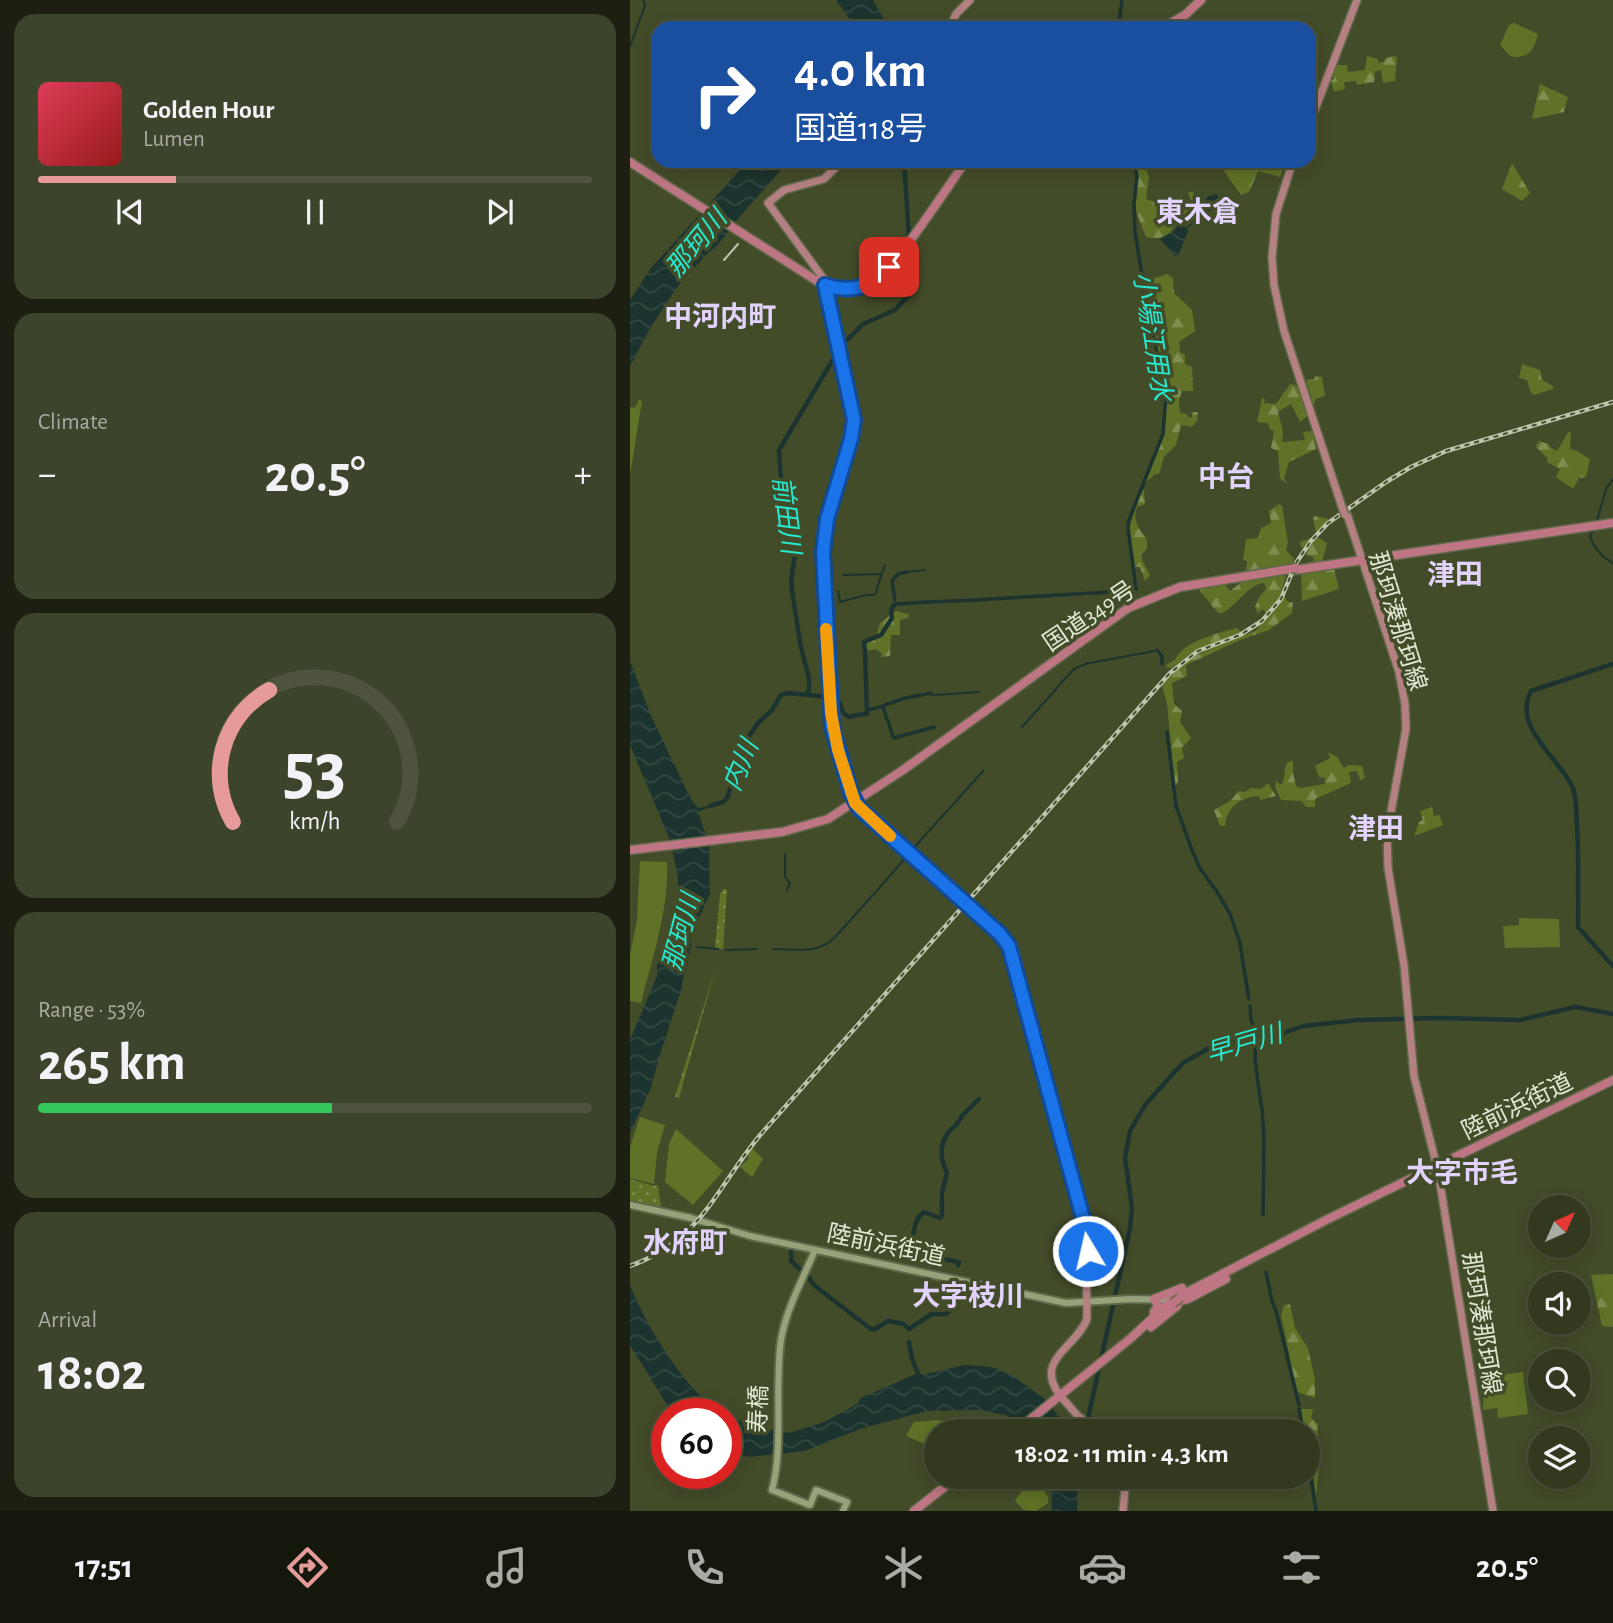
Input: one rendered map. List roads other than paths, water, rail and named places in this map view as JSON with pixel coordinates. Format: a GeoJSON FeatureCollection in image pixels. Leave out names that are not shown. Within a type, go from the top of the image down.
{"type":"FeatureCollection","features":[{"type":"Feature","properties":{"kind":"highway"},"geometry":{"type":"LineString","coordinates":[[1174,21],[1201,0]]}},
{"type":"Feature","properties":{"kind":"highway"},"geometry":{"type":"LineString","coordinates":[[630,163],[646,175],[666,183],[825,286],[839,289],[858,288],[880,278],[962,168]]}},
{"type":"Feature","properties":{"kind":"highway","name":"国道349号"},"geometry":{"type":"LineString","coordinates":[[630,852],[808,829],[836,818],[1130,610],[1162,596],[1189,587],[1292,570],[1613,522]]}},
{"type":"Feature","properties":{"kind":"highway","name":"陸前浜街道"},"geometry":{"type":"LineString","coordinates":[[1247,1264],[1358,1205],[1613,1082]]}},
{"type":"Feature","properties":{"kind":"highway"},"geometry":{"type":"LineString","coordinates":[[1132,1340],[1158,1307],[1154,1299],[1247,1264]]}},
{"type":"Feature","properties":{"kind":"highway"},"geometry":{"type":"LineString","coordinates":[[1033,1419],[1132,1340],[1176,1300],[1247,1264]]}},
{"type":"Feature","properties":{"kind":"highway"},"geometry":{"type":"LineString","coordinates":[[916,1511],[945,1489]]}},
{"type":"Feature","properties":{"kind":"main road"},"geometry":{"type":"LineString","coordinates":[[953,21],[970,0]]}},
{"type":"Feature","properties":{"kind":"main road"},"geometry":{"type":"LineString","coordinates":[[1316,100],[1356,0]]}},
{"type":"Feature","properties":{"kind":"main road"},"geometry":{"type":"LineString","coordinates":[[1316,106],[1356,0]]}},
{"type":"Feature","properties":{"kind":"main road"},"geometry":{"type":"LineString","coordinates":[[835,168],[821,181],[784,190],[768,203],[818,268],[825,286],[854,420],[851,439],[827,519],[823,552],[832,727],[856,804],[1000,934],[1009,946],[1086,1232],[1087,1319],[1082,1329],[1056,1357],[1051,1378],[1059,1398],[1082,1419]]}},
{"type":"Feature","properties":{"kind":"main road","name":"那珂湊那珂線"},"geometry":{"type":"LineString","coordinates":[[1292,168],[1277,223],[1277,293],[1287,334],[1399,678],[1404,705],[1403,739],[1386,828],[1384,856],[1402,967],[1412,1076],[1437,1167],[1493,1511]]}},
{"type":"Feature","properties":{"kind":"main road","name":"陸前浜街道"},"geometry":{"type":"LineString","coordinates":[[630,1205],[691,1218],[750,1236],[1066,1303],[1119,1299],[1176,1300]]}},
{"type":"Feature","properties":{"kind":"main road","name":"寿橋"},"geometry":{"type":"LineString","coordinates":[[816,1250],[788,1315],[781,1341],[776,1460],[772,1490],[810,1506],[816,1490],[847,1502],[843,1511]]}},
{"type":"Feature","properties":{"kind":"main road"},"geometry":{"type":"LineString","coordinates":[[1123,1511],[1125,1489]]}},
{"type":"Feature","properties":{"kind":"water"},"geometry":{"type":"Polygon","coordinates":[[[836,0],[873,0],[885,21],[851,21],[836,0]]]}},
{"type":"Feature","properties":{"kind":"water","name":"那珂川"},"geometry":{"type":"Polygon","coordinates":[[[742,168],[783,168],[718,245],[677,287],[630,366],[630,300],[651,268],[742,168]]]}},
{"type":"Feature","properties":{"kind":"water"},"geometry":{"type":"Polygon","coordinates":[[[1216,194],[1223,201],[1221,205],[1200,217],[1187,229],[1178,256],[1175,256],[1160,239],[1174,231],[1180,221],[1186,228],[1193,222],[1188,216],[1209,196],[1216,194]]]}},
{"type":"Feature","properties":{"kind":"water","name":"那珂川"},"geometry":{"type":"Polygon","coordinates":[[[630,661],[651,716],[691,799],[698,808],[715,805],[698,812],[709,844],[710,894],[690,937],[691,949],[682,987],[651,1088],[630,1133],[630,1040],[657,976],[657,965],[678,902],[678,877],[670,840],[630,745],[630,661]]]}},
{"type":"Feature","properties":{"kind":"water"},"geometry":{"type":"Polygon","coordinates":[[[630,1285],[646,1320],[668,1356],[703,1398],[663,1398],[630,1345],[630,1285]]]}},
{"type":"Feature","properties":{"kind":"water"},"geometry":{"type":"Polygon","coordinates":[[[964,1365],[992,1367],[1010,1374],[1049,1402],[1060,1419],[1014,1419],[979,1410],[927,1411],[860,1429],[805,1451],[749,1457],[742,1455],[742,1422],[789,1433],[824,1422],[857,1404],[861,1398],[918,1373],[922,1375],[964,1365]]]}},
{"type":"Feature","properties":{"kind":"water"},"geometry":{"type":"Polygon","coordinates":[[[1051,1489],[1078,1489],[1077,1511],[1052,1511],[1051,1489]]]}},
{"type":"Feature","properties":{"kind":"waterway"},"geometry":{"type":"LineString","coordinates":[[630,46],[645,6],[643,0]]}},
{"type":"Feature","properties":{"kind":"waterway","name":"小場江用水"},"geometry":{"type":"LineString","coordinates":[[1119,21],[1122,0]]}},
{"type":"Feature","properties":{"kind":"waterway","name":"前田川"},"geometry":{"type":"LineString","coordinates":[[904,168],[909,237]]}},
{"type":"Feature","properties":{"kind":"waterway","name":"小場江用水"},"geometry":{"type":"LineString","coordinates":[[1135,168],[1135,232],[1166,395],[1163,434],[1129,520],[1136,589]]}},
{"type":"Feature","properties":{"kind":"waterway","name":"前田川"},"geometry":{"type":"LineString","coordinates":[[897,308],[911,293],[909,248]]}},
{"type":"Feature","properties":{"kind":"waterway","name":"前田川"},"geometry":{"type":"LineString","coordinates":[[841,346],[863,324],[895,310]]}},
{"type":"Feature","properties":{"kind":"waterway","name":"前田川"},"geometry":{"type":"LineString","coordinates":[[806,695],[809,678],[800,643],[791,583],[795,553],[793,532],[787,523],[782,495],[779,450],[838,351]]}},
{"type":"Feature","properties":{"kind":"waterway"},"geometry":{"type":"LineString","coordinates":[[1597,521],[1606,489],[1613,479]]}},
{"type":"Feature","properties":{"kind":"waterway"},"geometry":{"type":"LineString","coordinates":[[1594,529],[1590,536],[1594,544],[1602,555],[1613,563]]}},
{"type":"Feature","properties":{"kind":"waterway"},"geometry":{"type":"LineString","coordinates":[[877,588],[885,565]]}},
{"type":"Feature","properties":{"kind":"waterway"},"geometry":{"type":"LineString","coordinates":[[906,572],[925,570]]}},
{"type":"Feature","properties":{"kind":"waterway"},"geometry":{"type":"LineString","coordinates":[[895,600],[892,581],[898,574],[906,572]]}},
{"type":"Feature","properties":{"kind":"waterway"},"geometry":{"type":"LineString","coordinates":[[843,575],[882,574]]}},
{"type":"Feature","properties":{"kind":"waterway"},"geometry":{"type":"LineString","coordinates":[[1094,593],[1126,591],[1130,586]]}},
{"type":"Feature","properties":{"kind":"waterway"},"geometry":{"type":"LineString","coordinates":[[838,591],[840,602],[875,595],[877,589]]}},
{"type":"Feature","properties":{"kind":"waterway"},"geometry":{"type":"LineString","coordinates":[[1025,597],[1092,593]]}},
{"type":"Feature","properties":{"kind":"waterway"},"geometry":{"type":"LineString","coordinates":[[976,600],[1024,597]]}},
{"type":"Feature","properties":{"kind":"waterway"},"geometry":{"type":"LineString","coordinates":[[928,602],[975,600]]}},
{"type":"Feature","properties":{"kind":"waterway"},"geometry":{"type":"LineString","coordinates":[[896,604],[927,602]]}},
{"type":"Feature","properties":{"kind":"waterway"},"geometry":{"type":"LineString","coordinates":[[865,651],[864,642],[881,635],[892,618],[894,605]]}},
{"type":"Feature","properties":{"kind":"waterway","name":"小場江用水"},"geometry":{"type":"LineString","coordinates":[[1157,650],[1162,656],[1162,664]]}},
{"type":"Feature","properties":{"kind":"waterway"},"geometry":{"type":"LineString","coordinates":[[1139,654],[1154,651]]}},
{"type":"Feature","properties":{"kind":"waterway"},"geometry":{"type":"LineString","coordinates":[[858,715],[867,714],[865,653]]}},
{"type":"Feature","properties":{"kind":"waterway"},"geometry":{"type":"LineString","coordinates":[[1090,663],[1138,654]]}},
{"type":"Feature","properties":{"kind":"waterway"},"geometry":{"type":"LineString","coordinates":[[1059,685],[1074,669],[1088,663]]}},
{"type":"Feature","properties":{"kind":"waterway"},"geometry":{"type":"LineString","coordinates":[[1613,664],[1531,691],[1527,705],[1532,730],[1573,788],[1578,851],[1578,927],[1613,966]]}},
{"type":"Feature","properties":{"kind":"waterway"},"geometry":{"type":"LineString","coordinates":[[1022,727],[1058,687]]}},
{"type":"Feature","properties":{"kind":"waterway"},"geometry":{"type":"LineString","coordinates":[[933,695],[979,692]]}},
{"type":"Feature","properties":{"kind":"waterway","name":"内川"},"geometry":{"type":"LineString","coordinates":[[710,806],[727,798],[747,739],[781,695],[788,693],[828,697]]}},
{"type":"Feature","properties":{"kind":"waterway"},"geometry":{"type":"LineString","coordinates":[[906,698],[931,693]]}},
{"type":"Feature","properties":{"kind":"waterway","name":"内川"},"geometry":{"type":"LineString","coordinates":[[833,698],[839,702],[844,714],[849,717],[857,715]]}},
{"type":"Feature","properties":{"kind":"waterway"},"geometry":{"type":"LineString","coordinates":[[885,705],[905,698]]}},
{"type":"Feature","properties":{"kind":"waterway"},"geometry":{"type":"LineString","coordinates":[[868,710],[883,706]]}},
{"type":"Feature","properties":{"kind":"waterway"},"geometry":{"type":"LineString","coordinates":[[883,707],[887,719]]}},
{"type":"Feature","properties":{"kind":"waterway","name":"内川"},"geometry":{"type":"LineString","coordinates":[[888,721],[893,737]]}},
{"type":"Feature","properties":{"kind":"waterway"},"geometry":{"type":"LineString","coordinates":[[894,738],[934,727]]}},
{"type":"Feature","properties":{"kind":"waterway","name":"小場江用水"},"geometry":{"type":"LineString","coordinates":[[1167,732],[1176,806],[1193,853]]}},
{"type":"Feature","properties":{"kind":"waterway"},"geometry":{"type":"LineString","coordinates":[[948,810],[984,770]]}},
{"type":"Feature","properties":{"kind":"waterway"},"geometry":{"type":"LineString","coordinates":[[911,851],[947,811]]}},
{"type":"Feature","properties":{"kind":"waterway"},"geometry":{"type":"LineString","coordinates":[[785,854],[785,877],[790,883],[787,890]]}},
{"type":"Feature","properties":{"kind":"waterway","name":"小場江用水"},"geometry":{"type":"LineString","coordinates":[[1194,854],[1199,867],[1214,888]]}},
{"type":"Feature","properties":{"kind":"waterway"},"geometry":{"type":"LineString","coordinates":[[874,894],[907,856]]}},
{"type":"Feature","properties":{"kind":"waterway","name":"小場江用水"},"geometry":{"type":"LineString","coordinates":[[1216,890],[1230,914],[1240,943]]}},
{"type":"Feature","properties":{"kind":"waterway"},"geometry":{"type":"LineString","coordinates":[[837,935],[873,895]]}},
{"type":"Feature","properties":{"kind":"waterway"},"geometry":{"type":"LineString","coordinates":[[773,949],[815,948],[836,936]]}},
{"type":"Feature","properties":{"kind":"waterway","name":"小場江用水"},"geometry":{"type":"LineString","coordinates":[[1240,944],[1249,999]]}},
{"type":"Feature","properties":{"kind":"waterway","name":"那珂川"},"geometry":{"type":"LineString","coordinates":[[697,947],[718,949]]}},
{"type":"Feature","properties":{"kind":"waterway"},"geometry":{"type":"LineString","coordinates":[[726,950],[757,949]]}},
{"type":"Feature","properties":{"kind":"waterway","name":"小場江用水"},"geometry":{"type":"LineString","coordinates":[[1250,1006],[1251,1021]]}},
{"type":"Feature","properties":{"kind":"waterway","name":"早戸川"},"geometry":{"type":"LineString","coordinates":[[1088,1419],[1130,1228],[1132,1208],[1125,1158],[1130,1131],[1145,1105],[1183,1063],[1209,1048],[1269,1033],[1281,1034],[1303,1026],[1359,1020],[1520,1020],[1575,1007],[1613,1014]]}},
{"type":"Feature","properties":{"kind":"waterway","name":"小場江用水"},"geometry":{"type":"LineString","coordinates":[[1252,1022],[1256,1041],[1255,1058]]}},
{"type":"Feature","properties":{"kind":"waterway","name":"小場江用水"},"geometry":{"type":"LineString","coordinates":[[1255,1059],[1261,1105]]}},
{"type":"Feature","properties":{"kind":"waterway"},"geometry":{"type":"LineString","coordinates":[[956,1125],[979,1099]]}},
{"type":"Feature","properties":{"kind":"waterway","name":"小場江用水"},"geometry":{"type":"LineString","coordinates":[[1262,1107],[1264,1139]]}},
{"type":"Feature","properties":{"kind":"waterway"},"geometry":{"type":"LineString","coordinates":[[942,1192],[947,1173],[942,1148],[945,1137],[954,1127]]}},
{"type":"Feature","properties":{"kind":"waterway","name":"小場江用水"},"geometry":{"type":"LineString","coordinates":[[1263,1215],[1264,1141]]}},
{"type":"Feature","properties":{"kind":"waterway"},"geometry":{"type":"LineString","coordinates":[[942,1195],[942,1216],[940,1218],[924,1212],[920,1215],[910,1244],[916,1252],[959,1262],[958,1265]]}},
{"type":"Feature","properties":{"kind":"waterway"},"geometry":{"type":"LineString","coordinates":[[791,1251],[791,1261],[803,1272]]}},
{"type":"Feature","properties":{"kind":"waterway","name":"小場江用水"},"geometry":{"type":"LineString","coordinates":[[1266,1272],[1271,1296]]}},
{"type":"Feature","properties":{"kind":"waterway"},"geometry":{"type":"LineString","coordinates":[[808,1277],[815,1286],[871,1329],[888,1321],[904,1324],[909,1329]]}},
{"type":"Feature","properties":{"kind":"waterway"},"geometry":{"type":"LineString","coordinates":[[909,1329],[932,1314],[946,1314],[961,1299],[956,1289]]}},
{"type":"Feature","properties":{"kind":"waterway","name":"小場江用水"},"geometry":{"type":"LineString","coordinates":[[1271,1298],[1277,1314]]}},
{"type":"Feature","properties":{"kind":"waterway","name":"小場江用水"},"geometry":{"type":"LineString","coordinates":[[1277,1315],[1287,1355]]}},
{"type":"Feature","properties":{"kind":"waterway"},"geometry":{"type":"LineString","coordinates":[[909,1342],[920,1378]]}},
{"type":"Feature","properties":{"kind":"waterway","name":"小場江用水"},"geometry":{"type":"LineString","coordinates":[[1287,1356],[1299,1405]]}},
{"type":"Feature","properties":{"kind":"waterway","name":"小場江用水"},"geometry":{"type":"LineString","coordinates":[[1299,1409],[1301,1419]]}},
{"type":"Feature","properties":{"kind":"waterway","name":"小場江用水"},"geometry":{"type":"LineString","coordinates":[[1313,1489],[1316,1511]]}},
{"type":"Feature","properties":{"kind":"tram line"},"geometry":{"type":"LineString","coordinates":[[724,260],[738,244]]}},
{"type":"Feature","properties":{"kind":"railway"},"geometry":{"type":"LineString","coordinates":[[630,1266],[655,1255],[691,1227],[761,1134],[1170,673],[1198,651],[1240,635],[1262,621],[1281,599],[1296,563],[1328,523],[1386,482],[1446,451],[1613,402]]}},
{"type":"Feature","properties":{"kind":"district","name":"東木倉"},"geometry":{"type":"Point","coordinates":[1198,211]}},
{"type":"Feature","properties":{"kind":"district","name":"中河内町"},"geometry":{"type":"Point","coordinates":[720,316]}},
{"type":"Feature","properties":{"kind":"district","name":"中台"},"geometry":{"type":"Point","coordinates":[1226,476]}},
{"type":"Feature","properties":{"kind":"district","name":"津田"},"geometry":{"type":"Point","coordinates":[1455,574]}},
{"type":"Feature","properties":{"kind":"district","name":"津田"},"geometry":{"type":"Point","coordinates":[1376,828]}},
{"type":"Feature","properties":{"kind":"district","name":"大字市毛"},"geometry":{"type":"Point","coordinates":[1462,1172]}},
{"type":"Feature","properties":{"kind":"district","name":"水府町"},"geometry":{"type":"Point","coordinates":[685,1242]}},
{"type":"Feature","properties":{"kind":"district","name":"大字枝川"},"geometry":{"type":"Point","coordinates":[968,1295]}}]}
